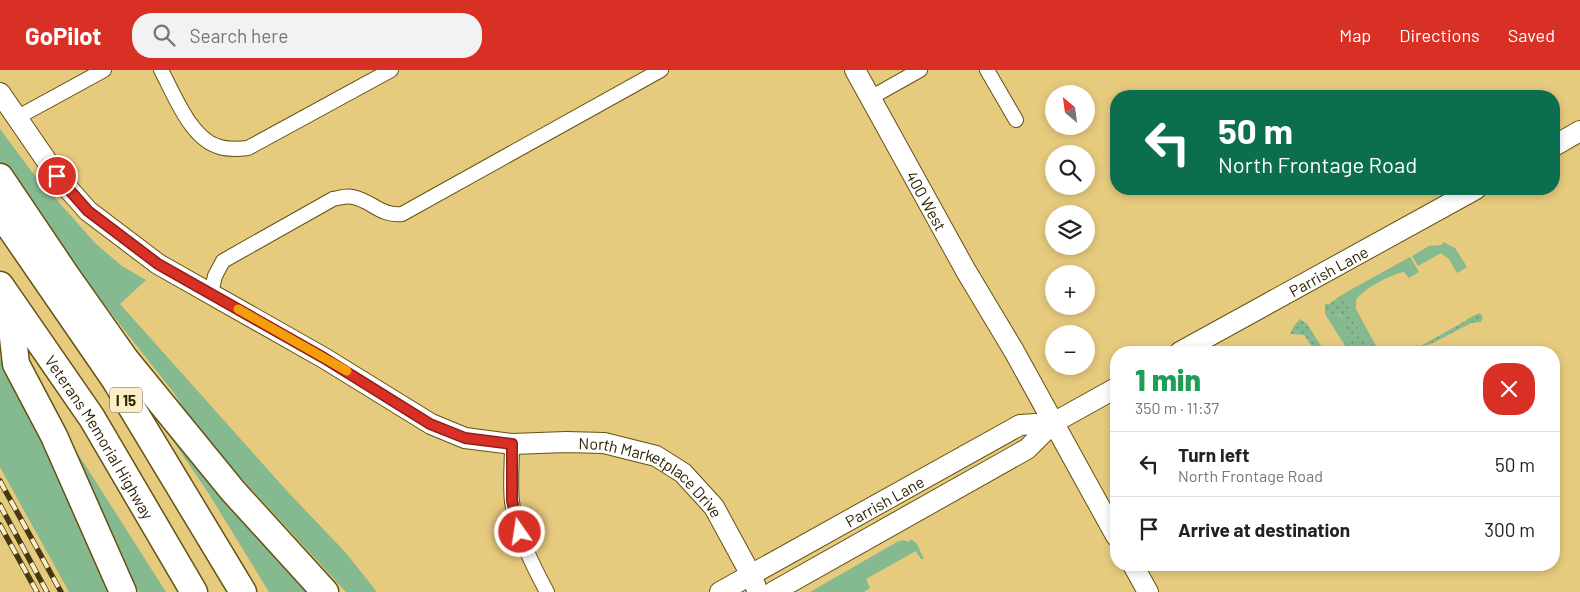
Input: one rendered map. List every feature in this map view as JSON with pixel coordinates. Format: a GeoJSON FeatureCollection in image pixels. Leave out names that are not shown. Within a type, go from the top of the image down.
{"type":"FeatureCollection","features":[{"type":"Feature","properties":{"kind":"highway"},"geometry":{"type":"LineString","coordinates":[[0,178],[126,360],[233,491],[325,592]]}},
{"type":"Feature","properties":{"kind":"highway","name":"I 15"},"geometry":{"type":"LineString","coordinates":[[0,214],[115,380],[243,592]]}},
{"type":"Feature","properties":{"kind":"highway"},"geometry":{"type":"LineString","coordinates":[[4,292],[16,364],[54,436],[123,592]]}},
{"type":"Feature","properties":{"kind":"highway","name":"Veterans Memorial Highway"},"geometry":{"type":"LineString","coordinates":[[4,292],[92,418],[194,592]]}},
{"type":"Feature","properties":{"kind":"street"},"geometry":{"type":"LineString","coordinates":[[18,117],[104,70]]}},
{"type":"Feature","properties":{"kind":"street"},"geometry":{"type":"LineString","coordinates":[[161,70],[194,130],[217,146],[232,150],[248,148],[391,70]]}},
{"type":"Feature","properties":{"kind":"street"},"geometry":{"type":"LineString","coordinates":[[211,293],[215,276],[222,261],[333,199],[346,196],[355,197],[392,215],[402,214],[661,70]]}},
{"type":"Feature","properties":{"kind":"street","name":"400 West"},"geometry":{"type":"LineString","coordinates":[[855,70],[1053,423]]}},
{"type":"Feature","properties":{"kind":"street"},"geometry":{"type":"LineString","coordinates":[[870,98],[920,70]]}},
{"type":"Feature","properties":{"kind":"street"},"geometry":{"type":"LineString","coordinates":[[987,70],[1016,120]]}},
{"type":"Feature","properties":{"kind":"street","name":"North Marketplace Drive"},"geometry":{"type":"LineString","coordinates":[[0,93],[57,176],[88,211],[158,264],[367,384],[430,424],[465,438],[512,444],[604,443],[656,456],[683,473],[714,507],[755,583]]}},
{"type":"Feature","properties":{"kind":"street"},"geometry":{"type":"LineString","coordinates":[[1560,143],[1580,131]]}},
{"type":"Feature","properties":{"kind":"street","name":"Parrish Lane"},"geometry":{"type":"LineString","coordinates":[[1191,346],[1465,195]]}},
{"type":"Feature","properties":{"kind":"street","name":"Parrish Lane"},"geometry":{"type":"LineString","coordinates":[[772,592],[1028,448],[1053,423],[1110,391]]}},
{"type":"Feature","properties":{"kind":"street"},"geometry":{"type":"LineString","coordinates":[[1053,423],[1110,525]]}},
{"type":"Feature","properties":{"kind":"street","name":"Parrish Lane"},"geometry":{"type":"LineString","coordinates":[[720,592],[755,583],[1020,425],[1053,423]]}},
{"type":"Feature","properties":{"kind":"street"},"geometry":{"type":"LineString","coordinates":[[512,444],[512,501],[520,532],[547,592]]}},
{"type":"Feature","properties":{"kind":"street"},"geometry":{"type":"LineString","coordinates":[[1136,571],[1148,592]]}},
{"type":"Feature","properties":{"kind":"green space"},"geometry":{"type":"Polygon","coordinates":[[[0,129],[32,172],[96,244],[122,266],[146,280],[120,304],[287,491],[346,553],[377,592],[346,592],[207,441],[174,393],[77,270],[0,164],[0,129]]]}},
{"type":"Feature","properties":{"kind":"green space"},"geometry":{"type":"Polygon","coordinates":[[[1443,242],[1455,248],[1467,267],[1457,273],[1449,259],[1441,253],[1418,266],[1412,256],[1429,246],[1442,245],[1443,242]]]}},
{"type":"Feature","properties":{"kind":"green space"},"geometry":{"type":"Polygon","coordinates":[[[1410,257],[1419,272],[1409,278],[1404,272],[1392,276],[1371,287],[1356,300],[1356,309],[1376,346],[1369,346],[1356,324],[1343,294],[1410,257]]]}},
{"type":"Feature","properties":{"kind":"green space"},"geometry":{"type":"Polygon","coordinates":[[[1343,294],[1356,324],[1369,346],[1352,346],[1340,314],[1325,314],[1325,304],[1329,304],[1343,294]]]}},
{"type":"Feature","properties":{"kind":"green space"},"geometry":{"type":"Polygon","coordinates":[[[1337,313],[1341,317],[1348,339],[1352,346],[1345,346],[1325,314],[1337,313]]]}},
{"type":"Feature","properties":{"kind":"green space"},"geometry":{"type":"Polygon","coordinates":[[[1480,313],[1483,317],[1481,322],[1471,323],[1433,343],[1421,346],[1467,320],[1480,313]]]}},
{"type":"Feature","properties":{"kind":"green space"},"geometry":{"type":"Polygon","coordinates":[[[1300,319],[1307,324],[1321,346],[1312,346],[1304,335],[1290,334],[1300,319]]]}},
{"type":"Feature","properties":{"kind":"green space"},"geometry":{"type":"Polygon","coordinates":[[[0,358],[31,417],[115,592],[69,592],[0,467],[0,358]]]}},
{"type":"Feature","properties":{"kind":"green space"},"geometry":{"type":"Polygon","coordinates":[[[52,413],[166,592],[139,592],[118,553],[52,413]]]}},
{"type":"Feature","properties":{"kind":"green space"},"geometry":{"type":"Polygon","coordinates":[[[159,420],[317,592],[269,592],[209,494],[159,420]]]}},
{"type":"Feature","properties":{"kind":"green space"},"geometry":{"type":"Polygon","coordinates":[[[911,539],[917,544],[924,559],[921,559],[916,551],[866,579],[870,588],[864,592],[810,592],[897,542],[903,540],[909,542],[911,539]]]}},
{"type":"Feature","properties":{"kind":"railway"},"geometry":{"type":"LineString","coordinates":[[0,481],[61,592]]}},
{"type":"Feature","properties":{"kind":"railway"},"geometry":{"type":"LineString","coordinates":[[0,505],[47,592]]}},
{"type":"Feature","properties":{"kind":"railway"},"geometry":{"type":"LineString","coordinates":[[0,525],[37,592]]}},
{"type":"Feature","properties":{"kind":"slow traffic"},"geometry":{"type":"LineString","coordinates":[[238,309],[347,371]]}},
{"type":"Feature","properties":{"kind":"route"},"geometry":{"type":"LineString","coordinates":[[57,176],[88,211],[158,264],[324,358],[430,424],[465,438],[512,444],[512,501],[520,532]]}}]}
